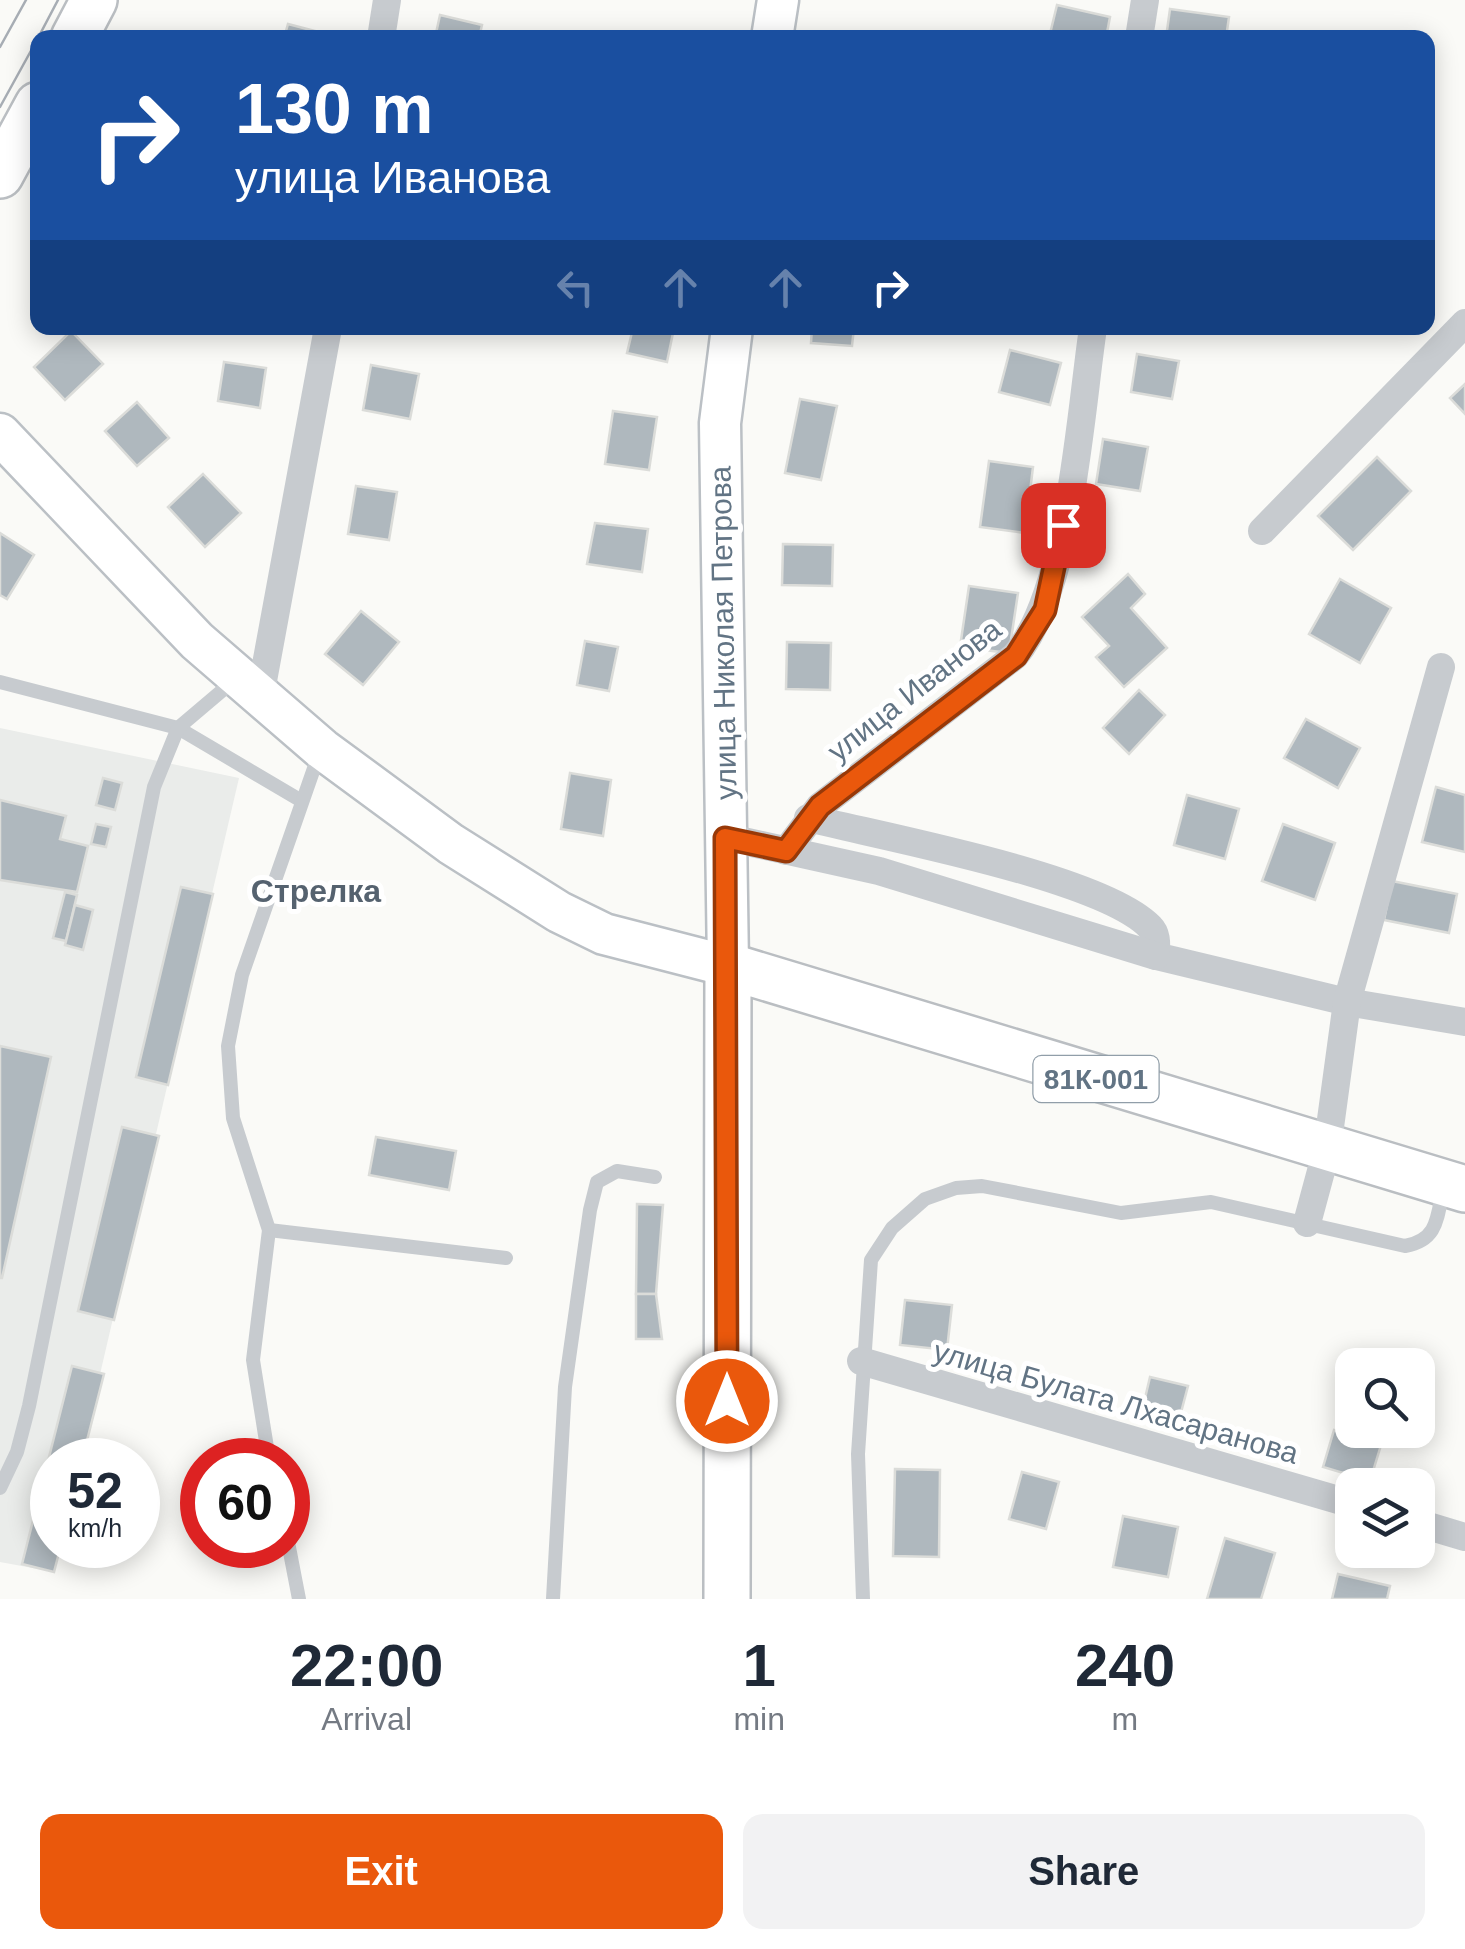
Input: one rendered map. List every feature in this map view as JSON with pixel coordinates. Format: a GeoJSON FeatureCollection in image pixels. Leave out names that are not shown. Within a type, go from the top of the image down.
{"type":"FeatureCollection","features":[{"type":"Feature","properties":{"kind":"main road"},"geometry":{"type":"LineString","coordinates":[[78,30],[94,0]]}},
{"type":"Feature","properties":{"kind":"main road"},"geometry":{"type":"LineString","coordinates":[[773,30],[778,0]]}},
{"type":"Feature","properties":{"kind":"main road"},"geometry":{"type":"LineString","coordinates":[[0,176],[30,121]]}},
{"type":"Feature","properties":{"kind":"main road","name":"улица Николая Петрова"},"geometry":{"type":"LineString","coordinates":[[726,1599],[728,966],[720,423],[731,335]]}},
{"type":"Feature","properties":{"kind":"main road"},"geometry":{"type":"LineString","coordinates":[[0,434],[197,640],[322,749],[451,844],[559,912],[604,934],[728,966]]}},
{"type":"Feature","properties":{"kind":"main road","name":"81К-001"},"geometry":{"type":"LineString","coordinates":[[728,966],[1455,1186]]}},
{"type":"Feature","properties":{"kind":"street"},"geometry":{"type":"LineString","coordinates":[[382,30],[388,0]]}},
{"type":"Feature","properties":{"kind":"street"},"geometry":{"type":"LineString","coordinates":[[1140,30],[1145,0]]}},
{"type":"Feature","properties":{"kind":"street"},"geometry":{"type":"LineString","coordinates":[[1262,531],[1465,324]]}},
{"type":"Feature","properties":{"kind":"street"},"geometry":{"type":"LineString","coordinates":[[249,687],[326,335]]}},
{"type":"Feature","properties":{"kind":"street","name":"улица Иванова"},"geometry":{"type":"LineString","coordinates":[[786,851],[808,818],[942,708],[1016,656],[1036,630],[1054,576],[1092,335]]}},
{"type":"Feature","properties":{"kind":"street"},"geometry":{"type":"LineString","coordinates":[[1306,1223],[1328,1150],[1347,1002],[1441,667]]}},
{"type":"Feature","properties":{"kind":"street"},"geometry":{"type":"LineString","coordinates":[[808,818],[1077,886],[1151,928],[1156,956]]}},
{"type":"Feature","properties":{"kind":"street"},"geometry":{"type":"LineString","coordinates":[[725,838],[879,871],[1156,956],[1347,1002],[1465,1022]]}},
{"type":"Feature","properties":{"kind":"street","name":"улица Булата Лхасаранова"},"geometry":{"type":"LineString","coordinates":[[861,1362],[1335,1499]]}},
{"type":"Feature","properties":{"kind":"street"},"geometry":{"type":"LineString","coordinates":[[1435,1528],[1465,1537]]}},
{"type":"Feature","properties":{"kind":"lane"},"geometry":{"type":"LineString","coordinates":[[0,682],[178,728],[300,800]]}},
{"type":"Feature","properties":{"kind":"lane"},"geometry":{"type":"LineString","coordinates":[[0,1488],[17,1452],[30,1406],[154,787],[178,728],[249,687]]}},
{"type":"Feature","properties":{"kind":"lane"},"geometry":{"type":"LineString","coordinates":[[265,1438],[252,1360],[269,1230],[233,1118],[228,1046],[242,975],[300,800],[322,749]]}},
{"type":"Feature","properties":{"kind":"lane"},"geometry":{"type":"LineString","coordinates":[[553,1599],[566,1387],[596,1182],[617,1171],[655,1177]]}},
{"type":"Feature","properties":{"kind":"lane"},"geometry":{"type":"LineString","coordinates":[[863,1599],[858,1454],[870,1260],[892,1228],[925,1199],[956,1188],[982,1186],[1121,1213],[1211,1202],[1406,1246],[1420,1243],[1434,1233],[1455,1186]]}},
{"type":"Feature","properties":{"kind":"lane"},"geometry":{"type":"LineString","coordinates":[[269,1230],[506,1258]]}},
{"type":"Feature","properties":{"kind":"lane"},"geometry":{"type":"LineString","coordinates":[[293,1568],[299,1599]]}},
{"type":"Feature","properties":{"kind":"shaded area"},"geometry":{"type":"Polygon","coordinates":[[[0,728],[239,778],[85,1438],[30,1438],[30,1568],[0,1562],[0,728]]]}},
{"type":"Feature","properties":{"kind":"building"},"geometry":{"type":"Polygon","coordinates":[[[1057,5],[1110,17],[1108,30],[1051,30],[1057,5]]]}},
{"type":"Feature","properties":{"kind":"building"},"geometry":{"type":"Polygon","coordinates":[[[1170,9],[1229,17],[1227,30],[1167,30],[1170,9]]]}},
{"type":"Feature","properties":{"kind":"building"},"geometry":{"type":"Polygon","coordinates":[[[440,15],[482,25],[481,30],[437,30],[440,15]]]}},
{"type":"Feature","properties":{"kind":"building"},"geometry":{"type":"Polygon","coordinates":[[[288,24],[311,30],[286,30],[288,24]]]}},
{"type":"Feature","properties":{"kind":"building"},"geometry":{"type":"Polygon","coordinates":[[[67,335],[75,335],[103,364],[65,400],[34,367],[67,335]]]}},
{"type":"Feature","properties":{"kind":"building"},"geometry":{"type":"Polygon","coordinates":[[[631,335],[673,335],[667,362],[627,353],[631,335]]]}},
{"type":"Feature","properties":{"kind":"building"},"geometry":{"type":"Polygon","coordinates":[[[812,335],[853,335],[852,346],[811,343],[812,335]]]}},
{"type":"Feature","properties":{"kind":"building"},"geometry":{"type":"Polygon","coordinates":[[[1010,350],[1061,363],[1050,405],[999,392],[1010,350]]]}},
{"type":"Feature","properties":{"kind":"building"},"geometry":{"type":"Polygon","coordinates":[[[1137,354],[1179,361],[1172,399],[1131,392],[1137,354]]]}},
{"type":"Feature","properties":{"kind":"building"},"geometry":{"type":"Polygon","coordinates":[[[224,362],[266,368],[260,408],[218,401],[224,362]]]}},
{"type":"Feature","properties":{"kind":"building"},"geometry":{"type":"Polygon","coordinates":[[[371,365],[419,374],[410,419],[363,410],[371,365]]]}},
{"type":"Feature","properties":{"kind":"building"},"geometry":{"type":"Polygon","coordinates":[[[1465,384],[1465,414],[1450,398],[1465,384]]]}},
{"type":"Feature","properties":{"kind":"building"},"geometry":{"type":"Polygon","coordinates":[[[800,399],[837,406],[821,480],[785,473],[800,399]]]}},
{"type":"Feature","properties":{"kind":"building"},"geometry":{"type":"Polygon","coordinates":[[[137,402],[169,438],[137,466],[105,431],[137,402]]]}},
{"type":"Feature","properties":{"kind":"building"},"geometry":{"type":"Polygon","coordinates":[[[613,411],[657,417],[649,470],[605,464],[613,411]]]}},
{"type":"Feature","properties":{"kind":"building"},"geometry":{"type":"Polygon","coordinates":[[[1103,439],[1148,447],[1140,491],[1096,484],[1103,439]]]}},
{"type":"Feature","properties":{"kind":"building"},"geometry":{"type":"Polygon","coordinates":[[[1377,457],[1411,491],[1353,550],[1318,516],[1377,457]]]}},
{"type":"Feature","properties":{"kind":"building"},"geometry":{"type":"Polygon","coordinates":[[[989,461],[1033,467],[1025,533],[980,527],[989,461]]]}},
{"type":"Feature","properties":{"kind":"building"},"geometry":{"type":"Polygon","coordinates":[[[203,474],[241,513],[205,547],[168,507],[203,474]]]}},
{"type":"Feature","properties":{"kind":"building"},"geometry":{"type":"Polygon","coordinates":[[[356,486],[397,492],[389,540],[348,534],[356,486]]]}},
{"type":"Feature","properties":{"kind":"building"},"geometry":{"type":"Polygon","coordinates":[[[595,523],[648,529],[642,572],[587,564],[595,523]]]}},
{"type":"Feature","properties":{"kind":"building"},"geometry":{"type":"Polygon","coordinates":[[[0,533],[34,555],[7,599],[0,595],[0,533]]]}},
{"type":"Feature","properties":{"kind":"building"},"geometry":{"type":"Polygon","coordinates":[[[783,544],[833,545],[832,586],[782,585],[783,544]]]}},
{"type":"Feature","properties":{"kind":"building"},"geometry":{"type":"Polygon","coordinates":[[[1128,574],[1145,594],[1131,608],[1167,648],[1124,687],[1096,657],[1109,646],[1082,617],[1128,574]]]}},
{"type":"Feature","properties":{"kind":"building"},"geometry":{"type":"Polygon","coordinates":[[[1340,579],[1391,608],[1360,663],[1309,634],[1340,579]]]}},
{"type":"Feature","properties":{"kind":"building"},"geometry":{"type":"Polygon","coordinates":[[[969,586],[1018,593],[1009,653],[960,647],[969,586]]]}},
{"type":"Feature","properties":{"kind":"building"},"geometry":{"type":"Polygon","coordinates":[[[361,611],[399,642],[363,685],[325,654],[361,611]]]}},
{"type":"Feature","properties":{"kind":"building"},"geometry":{"type":"Polygon","coordinates":[[[585,641],[618,647],[609,691],[577,685],[585,641]]]}},
{"type":"Feature","properties":{"kind":"building"},"geometry":{"type":"Polygon","coordinates":[[[787,642],[831,643],[830,690],[786,689],[787,642]]]}},
{"type":"Feature","properties":{"kind":"building"},"geometry":{"type":"Polygon","coordinates":[[[1139,690],[1165,715],[1129,754],[1103,728],[1139,690]]]}},
{"type":"Feature","properties":{"kind":"building"},"geometry":{"type":"Polygon","coordinates":[[[1306,719],[1360,748],[1338,788],[1284,758],[1306,719]]]}},
{"type":"Feature","properties":{"kind":"building"},"geometry":{"type":"Polygon","coordinates":[[[570,773],[611,780],[603,836],[561,829],[570,773]]]}},
{"type":"Feature","properties":{"kind":"building"},"geometry":{"type":"Polygon","coordinates":[[[103,778],[122,783],[115,810],[96,805],[103,778]]]}},
{"type":"Feature","properties":{"kind":"building"},"geometry":{"type":"Polygon","coordinates":[[[1436,787],[1465,795],[1465,852],[1422,842],[1436,787]]]}},
{"type":"Feature","properties":{"kind":"building"},"geometry":{"type":"Polygon","coordinates":[[[1187,795],[1239,809],[1225,859],[1174,845],[1187,795]]]}},
{"type":"Feature","properties":{"kind":"building"},"geometry":{"type":"Polygon","coordinates":[[[0,800],[66,816],[60,839],[88,846],[77,892],[0,880],[0,800]]]}},
{"type":"Feature","properties":{"kind":"building"},"geometry":{"type":"Polygon","coordinates":[[[96,824],[111,827],[106,847],[91,844],[96,824]]]}},
{"type":"Feature","properties":{"kind":"building"},"geometry":{"type":"Polygon","coordinates":[[[1283,824],[1335,843],[1315,900],[1262,881],[1283,824]]]}},
{"type":"Feature","properties":{"kind":"building"},"geometry":{"type":"Polygon","coordinates":[[[1392,881],[1457,894],[1449,933],[1384,920],[1392,881]]]}},
{"type":"Feature","properties":{"kind":"building"},"geometry":{"type":"Polygon","coordinates":[[[181,887],[213,894],[168,1085],[136,1077],[181,887]]]}},
{"type":"Feature","properties":{"kind":"building"},"geometry":{"type":"Polygon","coordinates":[[[65,892],[77,895],[66,941],[53,938],[65,892]]]}},
{"type":"Feature","properties":{"kind":"building"},"geometry":{"type":"Polygon","coordinates":[[[75,905],[93,910],[83,950],[65,945],[75,905]]]}},
{"type":"Feature","properties":{"kind":"building"},"geometry":{"type":"Polygon","coordinates":[[[0,1046],[51,1057],[2,1278],[0,1278],[0,1046]]]}},
{"type":"Feature","properties":{"kind":"building"},"geometry":{"type":"Polygon","coordinates":[[[122,1127],[159,1136],[114,1320],[78,1311],[122,1127]]]}},
{"type":"Feature","properties":{"kind":"building"},"geometry":{"type":"Polygon","coordinates":[[[376,1137],[456,1151],[449,1190],[369,1175],[376,1137]]]}},
{"type":"Feature","properties":{"kind":"building"},"geometry":{"type":"Polygon","coordinates":[[[637,1204],[663,1205],[656,1294],[636,1294],[637,1204]]]}},
{"type":"Feature","properties":{"kind":"building"},"geometry":{"type":"Polygon","coordinates":[[[636,1294],[656,1294],[662,1339],[636,1339],[636,1294]]]}},
{"type":"Feature","properties":{"kind":"building"},"geometry":{"type":"Polygon","coordinates":[[[905,1300],[952,1305],[947,1350],[900,1345],[905,1300]]]}},
{"type":"Feature","properties":{"kind":"building"},"geometry":{"type":"Polygon","coordinates":[[[72,1366],[104,1374],[88,1438],[54,1438],[72,1366]]]}},
{"type":"Feature","properties":{"kind":"building"},"geometry":{"type":"Polygon","coordinates":[[[1150,1377],[1188,1386],[1179,1420],[1142,1411],[1150,1377]]]}},
{"type":"Feature","properties":{"kind":"building"},"geometry":{"type":"Polygon","coordinates":[[[1334,1430],[1335,1448],[1380,1448],[1374,1468],[1335,1471],[1323,1467],[1334,1430]]]}},
{"type":"Feature","properties":{"kind":"building"},"geometry":{"type":"Polygon","coordinates":[[[895,1469],[940,1470],[939,1557],[893,1556],[895,1469]]]}},
{"type":"Feature","properties":{"kind":"building"},"geometry":{"type":"Polygon","coordinates":[[[1022,1472],[1059,1482],[1046,1529],[1009,1519],[1022,1472]]]}},
{"type":"Feature","properties":{"kind":"building"},"geometry":{"type":"Polygon","coordinates":[[[1123,1516],[1178,1527],[1168,1577],[1113,1567],[1123,1516]]]}},
{"type":"Feature","properties":{"kind":"building"},"geometry":{"type":"Polygon","coordinates":[[[30,1532],[30,1566],[22,1564],[30,1532]]]}},
{"type":"Feature","properties":{"kind":"building"},"geometry":{"type":"Polygon","coordinates":[[[1225,1538],[1275,1553],[1261,1599],[1207,1599],[1225,1538]]]}},
{"type":"Feature","properties":{"kind":"building"},"geometry":{"type":"Polygon","coordinates":[[[1338,1574],[1390,1586],[1387,1599],[1332,1599],[1338,1574]]]}},
{"type":"Feature","properties":{"kind":"tram line"},"geometry":{"type":"LineString","coordinates":[[0,47],[26,0]]}},
{"type":"Feature","properties":{"kind":"tram line"},"geometry":{"type":"LineString","coordinates":[[42,30],[58,0]]}},
{"type":"Feature","properties":{"kind":"tram line"},"geometry":{"type":"LineString","coordinates":[[0,107],[30,53]]}},
{"type":"Feature","properties":{"kind":"district","name":"Стрелка"},"geometry":{"type":"Point","coordinates":[316,891]}},
{"type":"Feature","properties":{"kind":"route"},"geometry":{"type":"LineString","coordinates":[[727,1401],[725,838],[786,851],[820,806],[942,708],[1016,656],[1036,630],[1045,610],[1063,525]]}}]}
